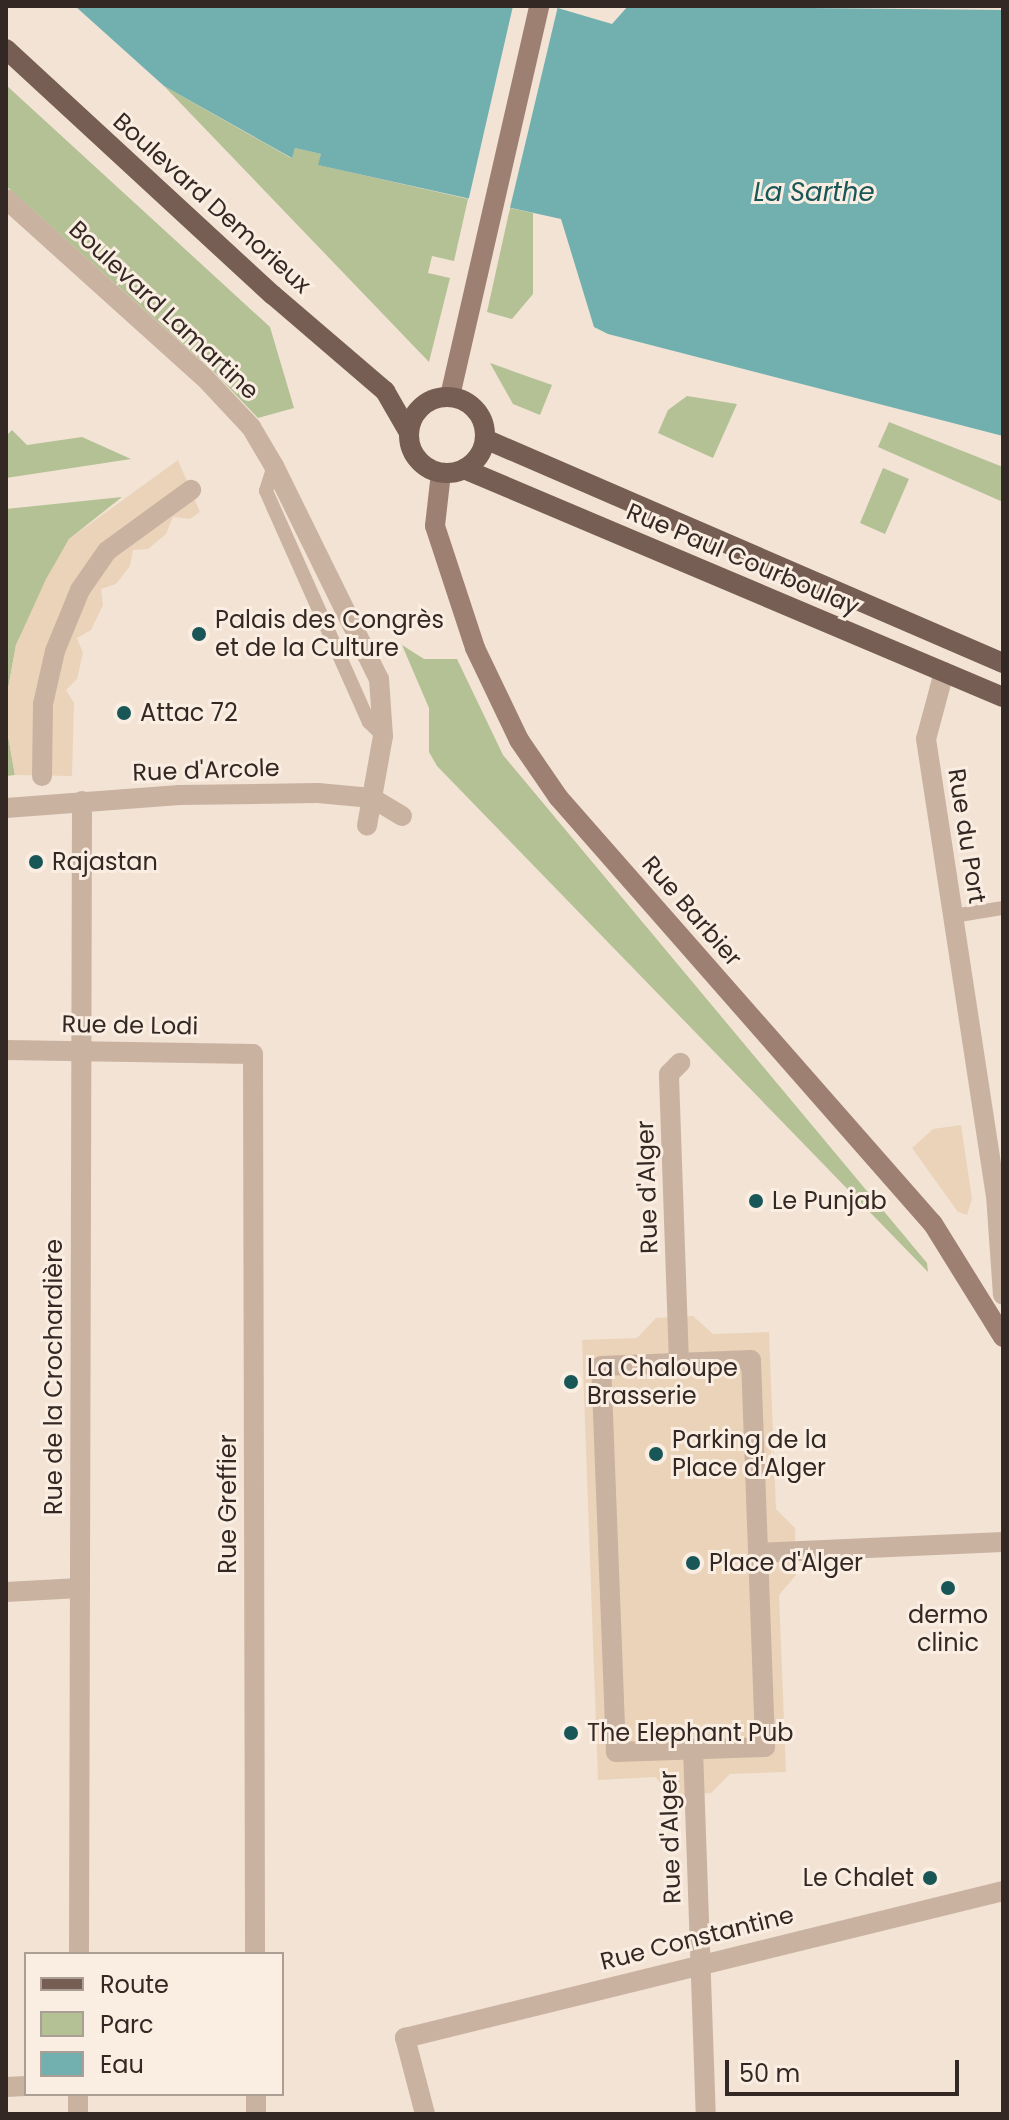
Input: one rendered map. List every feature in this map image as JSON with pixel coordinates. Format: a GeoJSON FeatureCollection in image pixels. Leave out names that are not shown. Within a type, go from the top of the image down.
{"type":"FeatureCollection","features":[{"type":"Feature","properties":{"kind":"main road"},"geometry":{"type":"LineString","coordinates":[[450,396],[539,6]]}},
{"type":"Feature","properties":{"kind":"main road","name":"Boulevard Demorieux"},"geometry":{"type":"LineString","coordinates":[[6,49],[385,391],[408,431]]}},
{"type":"Feature","properties":{"kind":"main road","name":"Boulevard Demorieux"},"geometry":{"type":"LineString","coordinates":[[385,391],[424,404]]}},
{"type":"Feature","properties":{"kind":"main road"},"geometry":{"type":"LineString","coordinates":[[450,396],[477,412],[485,439],[478,457],[464,469],[441,473],[419,462],[408,431],[424,404],[450,396]]}},
{"type":"Feature","properties":{"kind":"main road","name":"Rue Paul Courboulay"},"geometry":{"type":"LineString","coordinates":[[485,439],[1003,663]]}},
{"type":"Feature","properties":{"kind":"main road","name":"Rue Paul Courboulay"},"geometry":{"type":"LineString","coordinates":[[464,469],[1003,697]]}},
{"type":"Feature","properties":{"kind":"main road","name":"Rue Barbier"},"geometry":{"type":"LineString","coordinates":[[441,473],[435,526],[475,648],[519,740],[558,797],[933,1224],[1003,1337]]}},
{"type":"Feature","properties":{"kind":"street","name":"Boulevard Lamartine"},"geometry":{"type":"LineString","coordinates":[[6,199],[204,377],[251,427],[274,466],[379,679],[383,736],[367,826]]}},
{"type":"Feature","properties":{"kind":"street"},"geometry":{"type":"LineString","coordinates":[[42,776],[43,704],[55,651],[80,590],[107,551],[191,490]]}},
{"type":"Feature","properties":{"kind":"street","name":"Rue du Port"},"geometry":{"type":"LineString","coordinates":[[944,672],[926,739],[996,1195],[1003,1295]]}},
{"type":"Feature","properties":{"kind":"street","name":"Rue d'Arcole"},"geometry":{"type":"LineString","coordinates":[[6,808],[82,801],[303,793],[372,798],[402,816]]}},
{"type":"Feature","properties":{"kind":"street","name":"Rue de la Crochardière"},"geometry":{"type":"LineString","coordinates":[[79,1952],[82,801]]}},
{"type":"Feature","properties":{"kind":"street","name":"Rue de Lodi"},"geometry":{"type":"LineString","coordinates":[[6,1050],[253,1054]]}},
{"type":"Feature","properties":{"kind":"street","name":"Rue Greffier"},"geometry":{"type":"LineString","coordinates":[[253,1054],[255,1952]]}},
{"type":"Feature","properties":{"kind":"street","name":"Rue d'Alger"},"geometry":{"type":"LineString","coordinates":[[675,1068],[679,1363]]}},
{"type":"Feature","properties":{"kind":"street"},"geometry":{"type":"LineString","coordinates":[[751,1360],[758,1553],[765,1747],[616,1752],[601,1366],[751,1360]]}},
{"type":"Feature","properties":{"kind":"street"},"geometry":{"type":"LineString","coordinates":[[758,1553],[1003,1542]]}},
{"type":"Feature","properties":{"kind":"street"},"geometry":{"type":"LineString","coordinates":[[6,1592],[80,1588]]}},
{"type":"Feature","properties":{"kind":"street","name":"Rue d'Alger"},"geometry":{"type":"LineString","coordinates":[[693,1749],[706,2114]]}},
{"type":"Feature","properties":{"kind":"street","name":"Rue Constantine"},"geometry":{"type":"LineString","coordinates":[[425,2114],[405,2038],[700,1963],[1003,1891]]}},
{"type":"Feature","properties":{"kind":"lane"},"geometry":{"type":"LineString","coordinates":[[953,916],[1003,908]]}},
{"type":"Feature","properties":{"kind":"green space"},"geometry":{"type":"Polygon","coordinates":[[[6,85],[270,327],[294,408],[258,418],[216,374],[6,186],[6,85]]]}},
{"type":"Feature","properties":{"kind":"green space"},"geometry":{"type":"Polygon","coordinates":[[[164,86],[291,158],[295,148],[321,154],[319,165],[468,199],[454,261],[432,256],[428,273],[450,278],[429,362],[164,86]]]}},
{"type":"Feature","properties":{"kind":"green space"},"geometry":{"type":"Polygon","coordinates":[[[510,208],[533,213],[533,294],[512,319],[487,312],[510,208]]]}},
{"type":"Feature","properties":{"kind":"green space"},"geometry":{"type":"Polygon","coordinates":[[[490,363],[552,385],[540,415],[513,404],[490,363]]]}},
{"type":"Feature","properties":{"kind":"green space"},"geometry":{"type":"Polygon","coordinates":[[[687,396],[737,404],[713,458],[658,433],[668,410],[687,396]]]}},
{"type":"Feature","properties":{"kind":"green space"},"geometry":{"type":"Polygon","coordinates":[[[889,422],[1003,467],[1003,502],[878,447],[889,422]]]}},
{"type":"Feature","properties":{"kind":"green space"},"geometry":{"type":"Polygon","coordinates":[[[12,430],[27,445],[82,437],[131,459],[6,478],[6,436],[12,430]]]}},
{"type":"Feature","properties":{"kind":"green space"},"geometry":{"type":"Polygon","coordinates":[[[883,468],[909,479],[885,534],[860,523],[883,468]]]}},
{"type":"Feature","properties":{"kind":"green space"},"geometry":{"type":"Polygon","coordinates":[[[122,497],[69,539],[16,645],[8,689],[8,736],[15,775],[6,776],[6,509],[122,497]]]}},
{"type":"Feature","properties":{"kind":"green space"},"geometry":{"type":"Polygon","coordinates":[[[402,645],[424,659],[457,659],[503,755],[927,1263],[928,1272],[437,766],[429,752],[429,708],[402,645]]]}},
{"type":"Feature","properties":{"kind":"shaded area"},"geometry":{"type":"Polygon","coordinates":[[[178,460],[200,512],[190,519],[173,517],[166,534],[148,549],[133,550],[130,566],[116,584],[101,589],[103,605],[91,630],[77,638],[83,653],[77,679],[66,690],[74,703],[72,776],[15,775],[8,736],[8,689],[16,645],[46,579],[69,539],[178,460]]]}},
{"type":"Feature","properties":{"kind":"shaded area"},"geometry":{"type":"Polygon","coordinates":[[[961,1125],[972,1199],[967,1215],[958,1212],[912,1148],[933,1129],[961,1125]]]}},
{"type":"Feature","properties":{"kind":"shaded area","name":"Place d'Alger"},"geometry":{"type":"Polygon","coordinates":[[[693,1316],[713,1334],[769,1332],[776,1509],[795,1528],[796,1575],[779,1595],[786,1772],[730,1774],[711,1793],[675,1796],[655,1777],[598,1780],[582,1340],[637,1338],[656,1318],[693,1316]]]}},
{"type":"Feature","properties":{"kind":"water","name":"La Sarthe"},"geometry":{"type":"Polygon","coordinates":[[[75,6],[551,6],[612,24],[628,6],[1003,10],[1003,436],[608,334],[594,327],[561,219],[318,165],[321,154],[295,148],[292,158],[164,86],[75,6]]]}},
{"type":"Feature","properties":{"kind":"pier"},"geometry":{"type":"Polygon","coordinates":[[[513,6],[558,6],[509,212],[468,202],[513,6]]]}},
{"type":"Feature","properties":{"kind":"place","name":"Palais des Congrès et de la Culture"},"geometry":{"type":"Point","coordinates":[199,634]}},
{"type":"Feature","properties":{"kind":"place","name":"Attac 72"},"geometry":{"type":"Point","coordinates":[124,713]}},
{"type":"Feature","properties":{"kind":"place","name":"Rajastan"},"geometry":{"type":"Point","coordinates":[36,862]}},
{"type":"Feature","properties":{"kind":"place","name":"Le Punjab"},"geometry":{"type":"Point","coordinates":[756,1201]}},
{"type":"Feature","properties":{"kind":"place","name":"La Chaloupe Brasserie"},"geometry":{"type":"Point","coordinates":[571,1382]}},
{"type":"Feature","properties":{"kind":"place","name":"Parking de la Place d'Alger"},"geometry":{"type":"Point","coordinates":[656,1454]}},
{"type":"Feature","properties":{"kind":"place","name":"Place d'Alger"},"geometry":{"type":"Point","coordinates":[693,1563]}},
{"type":"Feature","properties":{"kind":"place","name":"dermo clinic"},"geometry":{"type":"Point","coordinates":[948,1588]}},
{"type":"Feature","properties":{"kind":"place","name":"The Elephant Pub"},"geometry":{"type":"Point","coordinates":[571,1733]}},
{"type":"Feature","properties":{"kind":"place","name":"Le Chalet"},"geometry":{"type":"Point","coordinates":[930,1878]}}]}
